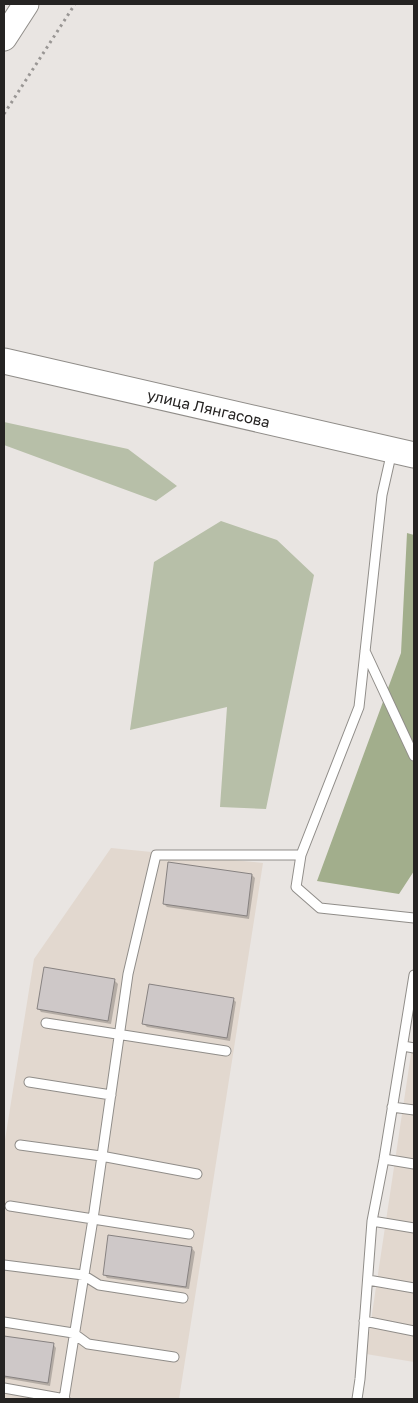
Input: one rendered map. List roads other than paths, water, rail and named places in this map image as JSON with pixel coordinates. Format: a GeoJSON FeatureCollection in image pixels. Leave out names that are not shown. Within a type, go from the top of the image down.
{"type":"FeatureCollection","features":[{"type":"Feature","properties":{"kind":"main road"},"geometry":{"type":"LineString","coordinates":[[4,38],[26,4]]}},
{"type":"Feature","properties":{"kind":"main road","name":"улица Лянгасова"},"geometry":{"type":"LineString","coordinates":[[4,361],[403,453]]}},
{"type":"Feature","properties":{"kind":"lane"},"geometry":{"type":"LineString","coordinates":[[403,453],[382,495],[359,707],[301,854],[296,887],[320,908],[414,918]]}},
{"type":"Feature","properties":{"kind":"lane"},"geometry":{"type":"LineString","coordinates":[[365,650],[414,756]]}},
{"type":"Feature","properties":{"kind":"lane"},"geometry":{"type":"LineString","coordinates":[[4,1388],[64,1399],[112,1095],[128,974],[156,855],[301,854]]}},
{"type":"Feature","properties":{"kind":"lane"},"geometry":{"type":"LineString","coordinates":[[357,1399],[372,1220],[414,980]]}},
{"type":"Feature","properties":{"kind":"lane"},"geometry":{"type":"LineString","coordinates":[[46,1023],[226,1051]]}},
{"type":"Feature","properties":{"kind":"lane"},"geometry":{"type":"LineString","coordinates":[[403,1046],[414,1048]]}},
{"type":"Feature","properties":{"kind":"lane"},"geometry":{"type":"LineString","coordinates":[[29,1082],[112,1095]]}},
{"type":"Feature","properties":{"kind":"lane"},"geometry":{"type":"LineString","coordinates":[[392,1107],[414,1110]]}},
{"type":"Feature","properties":{"kind":"lane"},"geometry":{"type":"LineString","coordinates":[[20,1145],[101,1156],[197,1174]]}},
{"type":"Feature","properties":{"kind":"lane"},"geometry":{"type":"LineString","coordinates":[[384,1159],[414,1164]]}},
{"type":"Feature","properties":{"kind":"lane"},"geometry":{"type":"LineString","coordinates":[[10,1206],[189,1234]]}},
{"type":"Feature","properties":{"kind":"lane"},"geometry":{"type":"LineString","coordinates":[[372,1220],[414,1228]]}},
{"type":"Feature","properties":{"kind":"lane"},"geometry":{"type":"LineString","coordinates":[[4,1265],[83,1275],[99,1285],[183,1298]]}},
{"type":"Feature","properties":{"kind":"lane"},"geometry":{"type":"LineString","coordinates":[[368,1280],[414,1288]]}},
{"type":"Feature","properties":{"kind":"lane"},"geometry":{"type":"LineString","coordinates":[[364,1321],[414,1331]]}},
{"type":"Feature","properties":{"kind":"lane"},"geometry":{"type":"LineString","coordinates":[[4,1322],[73,1333],[88,1344],[174,1357]]}}]}
